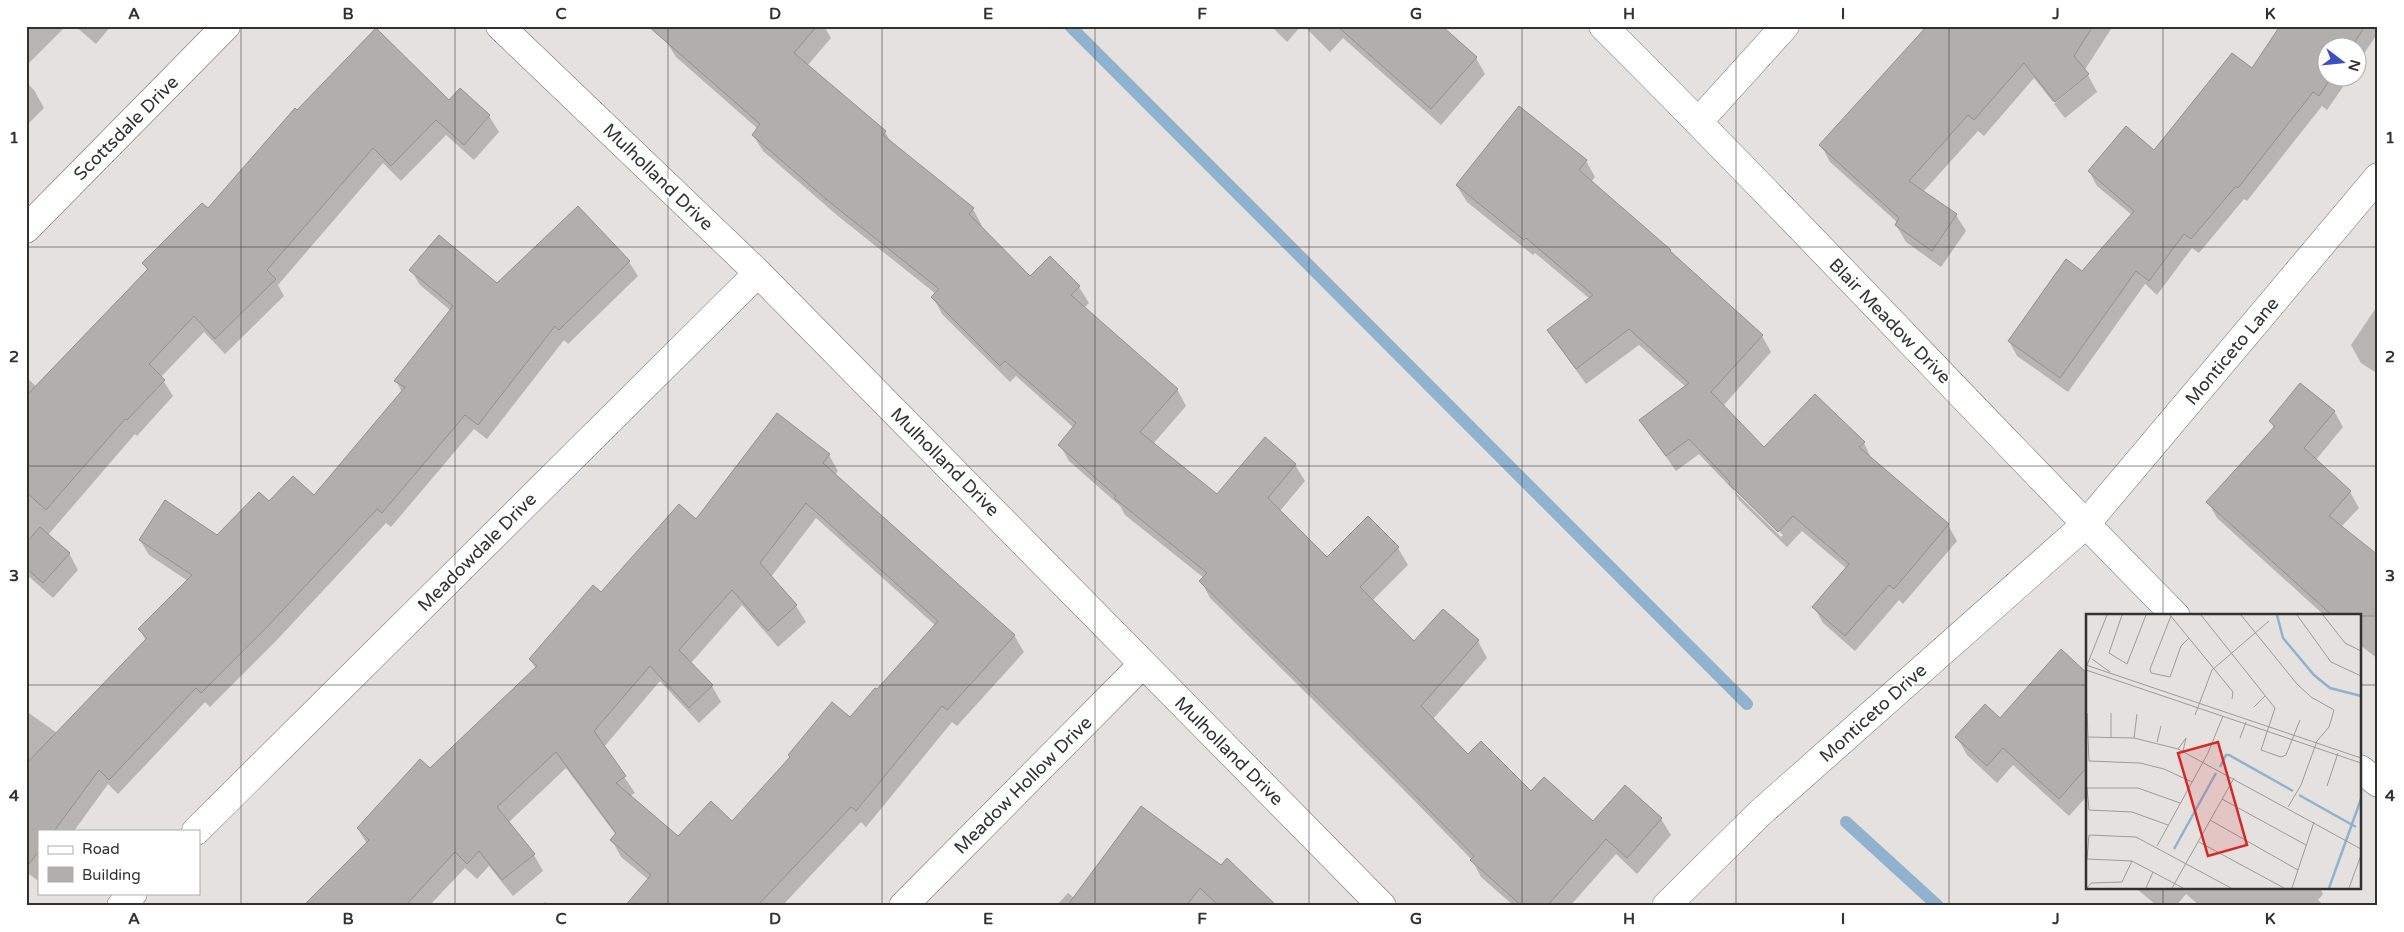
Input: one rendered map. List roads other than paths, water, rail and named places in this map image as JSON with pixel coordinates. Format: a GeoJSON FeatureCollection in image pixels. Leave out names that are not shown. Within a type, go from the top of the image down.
{"type":"FeatureCollection","features":[{"type":"Feature","properties":{"kind":"street","name":"Scottsdale Drive"},"geometry":{"type":"LineString","coordinates":[[26,229],[226,26]]}},
{"type":"Feature","properties":{"kind":"street","name":"Mulholland Drive"},"geometry":{"type":"LineString","coordinates":[[500,26],[758,273],[1382,906]]}},
{"type":"Feature","properties":{"kind":"street","name":"Blair Meadow Drive"},"geometry":{"type":"LineString","coordinates":[[1603,26],[1699,121],[2085,524],[2174,614]]}},
{"type":"Feature","properties":{"kind":"street"},"geometry":{"type":"LineString","coordinates":[[1699,121],[1785,26]]}},
{"type":"Feature","properties":{"kind":"street","name":"Monticeto Lane"},"geometry":{"type":"LineString","coordinates":[[2085,524],[2378,177]]}},
{"type":"Feature","properties":{"kind":"street","name":"Meadowdale Drive"},"geometry":{"type":"LineString","coordinates":[[197,830],[758,273]]}},
{"type":"Feature","properties":{"kind":"street","name":"Monticeto Drive"},"geometry":{"type":"LineString","coordinates":[[1666,906],[1760,813],[2085,524]]}},
{"type":"Feature","properties":{"kind":"street","name":"Meadow Hollow Drive"},"geometry":{"type":"LineString","coordinates":[[903,906],[1144,664]]}},
{"type":"Feature","properties":{"kind":"street"},"geometry":{"type":"LineString","coordinates":[[2362,771],[2378,783]]}},
{"type":"Feature","properties":{"kind":"street"},"geometry":{"type":"LineString","coordinates":[[121,906],[132,894]]}},
{"type":"Feature","properties":{"kind":"waterway"},"geometry":{"type":"LineString","coordinates":[[1070,26],[1747,704]]}},
{"type":"Feature","properties":{"kind":"waterway"},"geometry":{"type":"LineString","coordinates":[[1846,822],[1938,906]]}}]}
